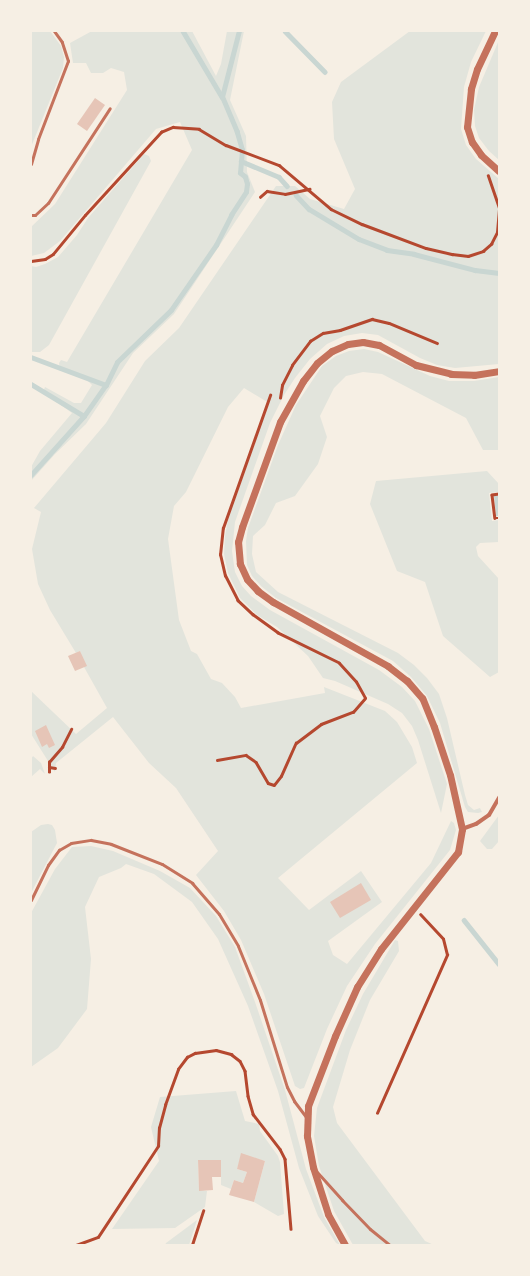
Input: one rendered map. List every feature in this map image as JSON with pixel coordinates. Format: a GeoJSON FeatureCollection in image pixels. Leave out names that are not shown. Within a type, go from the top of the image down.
{"type":"FeatureCollection","features":[{"type":"Feature","properties":{"kind":"street"},"geometry":{"type":"LineString","coordinates":[[495,31],[477,69],[468,110],[467,127],[472,142],[481,155],[499,171]]}},
{"type":"Feature","properties":{"kind":"street"},"geometry":{"type":"LineString","coordinates":[[345,1245],[328,1214],[313,1167],[307,1136],[308,1106],[317,1080],[357,987],[380,949],[458,852],[462,829],[450,775],[434,727],[422,698],[407,682],[388,666],[273,602],[258,591],[247,579],[240,564],[238,542],[242,526],[280,422],[303,381],[317,363],[332,351],[348,344],[363,342],[379,345],[416,365],[439,372],[474,375],[499,371]]}},
{"type":"Feature","properties":{"kind":"street"},"geometry":{"type":"LineString","coordinates":[[462,829],[476,824],[489,815],[499,798]]}},
{"type":"Feature","properties":{"kind":"lane"},"geometry":{"type":"LineString","coordinates":[[31,164],[38,138],[68,61],[62,42],[54,31]]}},
{"type":"Feature","properties":{"kind":"lane"},"geometry":{"type":"LineString","coordinates":[[31,215],[35,215],[48,203],[110,108]]}},
{"type":"Feature","properties":{"kind":"lane"},"geometry":{"type":"LineString","coordinates":[[31,900],[48,864],[59,850],[72,843],[92,840],[112,844],[155,861],[192,883],[219,914],[238,946],[260,1000],[287,1087],[294,1101],[308,1119]]}},
{"type":"Feature","properties":{"kind":"lane"},"geometry":{"type":"LineString","coordinates":[[313,1167],[346,1205],[370,1229],[390,1245]]}},
{"type":"Feature","properties":{"kind":"path"},"geometry":{"type":"LineString","coordinates":[[31,261],[45,259],[53,254],[90,210],[161,132],[173,127],[199,129],[226,145],[279,165],[331,209],[362,224],[426,248],[468,256],[483,250],[491,244],[498,232],[498,208],[481,155]]}},
{"type":"Feature","properties":{"kind":"path"},"geometry":{"type":"LineString","coordinates":[[260,196],[267,191],[285,194],[309,189]]}},
{"type":"Feature","properties":{"kind":"path"},"geometry":{"type":"LineString","coordinates":[[499,494],[492,495],[495,518],[499,518]]}},
{"type":"Feature","properties":{"kind":"path"},"geometry":{"type":"LineString","coordinates":[[217,760],[246,755],[256,762],[268,783],[274,785],[281,776],[296,743],[321,724],[353,712],[365,698],[356,682],[339,663],[304,647]]}},
{"type":"Feature","properties":{"kind":"path"},"geometry":{"type":"LineString","coordinates":[[48,772],[49,762],[62,747],[71,729]]}},
{"type":"Feature","properties":{"kind":"path"},"geometry":{"type":"LineString","coordinates":[[49,767],[55,768]]}},
{"type":"Feature","properties":{"kind":"path"},"geometry":{"type":"LineString","coordinates":[[377,1113],[447,955],[443,940],[414,907]]}},
{"type":"Feature","properties":{"kind":"path"},"geometry":{"type":"LineString","coordinates":[[76,1245],[98,1237],[158,1146],[159,1128],[165,1105],[178,1069],[187,1057],[195,1053],[216,1050],[231,1054],[240,1061],[244,1071],[248,1096],[253,1114],[285,1159],[291,1229]]}},
{"type":"Feature","properties":{"kind":"path"},"geometry":{"type":"LineString","coordinates":[[192,1245],[203,1211]]}},
{"type":"Feature","properties":{"kind":"shaded area"},"geometry":{"type":"Polygon","coordinates":[[[31,31],[50,31],[61,46],[64,57],[63,68],[31,147],[31,31]]]}},
{"type":"Feature","properties":{"kind":"shaded area"},"geometry":{"type":"Polygon","coordinates":[[[92,31],[192,31],[216,76],[221,64],[227,31],[244,31],[230,100],[246,136],[247,172],[255,192],[174,314],[133,353],[86,424],[55,454],[31,481],[31,467],[40,451],[72,413],[43,392],[45,387],[74,403],[81,403],[92,385],[86,379],[60,369],[59,363],[61,360],[67,362],[192,150],[180,122],[156,129],[60,241],[44,253],[31,256],[31,227],[55,204],[127,90],[124,72],[111,68],[103,73],[91,73],[86,63],[73,63],[70,43],[92,31]]]}},
{"type":"Feature","properties":{"kind":"shaded area"},"geometry":{"type":"Polygon","coordinates":[[[410,31],[486,31],[471,62],[464,87],[461,129],[466,145],[476,159],[499,179],[499,364],[455,368],[437,365],[420,358],[378,335],[362,333],[344,336],[327,344],[310,359],[295,378],[284,395],[270,423],[235,522],[232,551],[235,572],[242,586],[251,596],[270,610],[379,670],[402,687],[415,701],[429,729],[447,784],[441,813],[418,740],[412,726],[402,713],[388,704],[335,681],[323,678],[308,656],[277,627],[257,615],[240,598],[228,573],[224,554],[228,520],[269,403],[244,388],[228,407],[186,492],[174,506],[168,539],[179,620],[191,651],[197,654],[211,679],[222,683],[235,697],[241,708],[325,693],[324,687],[385,711],[397,722],[412,747],[417,763],[278,878],[309,910],[361,871],[382,902],[328,941],[333,955],[347,964],[431,863],[451,821],[454,823],[456,830],[450,850],[375,944],[347,986],[327,1029],[304,1088],[300,1089],[295,1086],[264,994],[241,940],[224,911],[196,875],[218,851],[176,788],[149,763],[113,717],[56,763],[55,772],[31,734],[31,691],[76,734],[107,708],[84,667],[80,651],[76,653],[50,610],[38,584],[32,549],[41,512],[34,508],[106,423],[145,361],[179,328],[276,186],[295,186],[310,199],[344,209],[355,189],[334,139],[332,102],[341,82],[410,31]]]}},
{"type":"Feature","properties":{"kind":"shaded area"},"geometry":{"type":"Polygon","coordinates":[[[499,40],[499,160],[489,151],[479,138],[475,126],[474,110],[479,87],[499,40]]]}},
{"type":"Feature","properties":{"kind":"shaded area"},"geometry":{"type":"Polygon","coordinates":[[[144,154],[149,156],[151,161],[49,345],[40,352],[31,352],[31,266],[36,267],[45,264],[58,257],[77,235],[88,218],[144,154]]]}},
{"type":"Feature","properties":{"kind":"shaded area"},"geometry":{"type":"Polygon","coordinates":[[[364,349],[378,352],[430,376],[449,381],[474,381],[499,377],[499,450],[483,450],[466,418],[382,374],[363,372],[346,376],[334,388],[320,416],[327,437],[318,464],[295,496],[276,503],[265,525],[253,536],[252,554],[256,572],[278,592],[398,653],[414,665],[427,678],[439,694],[447,718],[468,805],[474,810],[480,808],[482,812],[468,812],[465,807],[440,723],[427,696],[411,677],[393,661],[276,598],[261,586],[252,576],[247,565],[246,541],[248,528],[278,445],[296,405],[322,366],[336,356],[349,351],[364,349]]]}},
{"type":"Feature","properties":{"kind":"shaded area"},"geometry":{"type":"Polygon","coordinates":[[[487,471],[499,484],[499,492],[489,493],[492,521],[499,520],[499,542],[480,543],[476,547],[478,556],[499,579],[499,672],[490,677],[443,636],[425,582],[397,571],[370,504],[376,481],[487,471]]]}},
{"type":"Feature","properties":{"kind":"shaded area"},"geometry":{"type":"Polygon","coordinates":[[[494,496],[499,496],[499,516],[496,516],[494,496]]]}},
{"type":"Feature","properties":{"kind":"shaded area"},"geometry":{"type":"Polygon","coordinates":[[[33,756],[41,763],[45,774],[40,769],[31,777],[31,759],[33,756]]]}},
{"type":"Feature","properties":{"kind":"shaded area"},"geometry":{"type":"Polygon","coordinates":[[[499,815],[499,841],[492,849],[487,849],[480,841],[499,815]]]}},
{"type":"Feature","properties":{"kind":"shaded area"},"geometry":{"type":"Polygon","coordinates":[[[41,825],[52,825],[55,830],[57,843],[31,893],[31,832],[41,825]]]}},
{"type":"Feature","properties":{"kind":"shaded area"},"geometry":{"type":"Polygon","coordinates":[[[91,846],[113,851],[160,871],[190,888],[216,916],[235,947],[285,1090],[306,1169],[324,1217],[340,1245],[336,1243],[318,1216],[299,1168],[278,1091],[248,1006],[218,939],[192,902],[154,874],[126,864],[121,868],[99,877],[85,907],[91,959],[87,1009],[58,1048],[31,1067],[31,913],[55,869],[72,847],[91,846]]]}},
{"type":"Feature","properties":{"kind":"shaded area"},"geometry":{"type":"Polygon","coordinates":[[[395,940],[398,941],[399,951],[370,1000],[350,1050],[333,1107],[337,1123],[425,1241],[434,1245],[353,1245],[334,1211],[319,1166],[314,1136],[317,1108],[346,1030],[363,994],[395,940]]]}},
{"type":"Feature","properties":{"kind":"shaded area"},"geometry":{"type":"Polygon","coordinates":[[[236,1091],[245,1121],[259,1124],[260,1131],[278,1156],[280,1162],[284,1214],[278,1216],[254,1202],[265,1161],[242,1154],[237,1169],[247,1172],[243,1183],[234,1180],[231,1189],[221,1185],[221,1160],[198,1160],[199,1190],[207,1191],[205,1207],[175,1228],[112,1229],[159,1161],[151,1127],[160,1097],[236,1091]]]}},
{"type":"Feature","properties":{"kind":"shaded area"},"geometry":{"type":"Polygon","coordinates":[[[197,1220],[189,1245],[165,1245],[166,1243],[197,1220]]]}},
{"type":"Feature","properties":{"kind":"building"},"geometry":{"type":"Polygon","coordinates":[[[95,98],[105,105],[87,131],[77,124],[95,98]]]}},
{"type":"Feature","properties":{"kind":"building"},"geometry":{"type":"Polygon","coordinates":[[[80,651],[87,666],[75,671],[68,656],[80,651]]]}},
{"type":"Feature","properties":{"kind":"building"},"geometry":{"type":"Polygon","coordinates":[[[46,725],[55,745],[49,748],[47,744],[42,747],[35,731],[46,725]]]}},
{"type":"Feature","properties":{"kind":"building"},"geometry":{"type":"Polygon","coordinates":[[[361,883],[371,900],[340,918],[330,902],[361,883]]]}},
{"type":"Feature","properties":{"kind":"building"},"geometry":{"type":"Polygon","coordinates":[[[241,1153],[265,1161],[254,1202],[229,1195],[234,1180],[243,1183],[247,1172],[237,1169],[241,1153]]]}},
{"type":"Feature","properties":{"kind":"building"},"geometry":{"type":"Polygon","coordinates":[[[198,1160],[221,1160],[221,1177],[212,1177],[213,1190],[199,1191],[198,1160]]]}},
{"type":"Feature","properties":{"kind":"waterway"},"geometry":{"type":"LineString","coordinates":[[183,31],[222,97]]}},
{"type":"Feature","properties":{"kind":"waterway"},"geometry":{"type":"LineString","coordinates":[[31,475],[84,416],[106,385],[117,362],[171,310],[216,245],[231,215],[246,192],[247,184],[245,177],[240,173],[242,150],[237,132],[222,97],[239,31]]}},
{"type":"Feature","properties":{"kind":"waterway"},"geometry":{"type":"LineString","coordinates":[[285,31],[325,72]]}},
{"type":"Feature","properties":{"kind":"waterway"},"geometry":{"type":"LineString","coordinates":[[241,161],[279,177],[287,186]]}},
{"type":"Feature","properties":{"kind":"waterway"},"geometry":{"type":"LineString","coordinates":[[296,195],[309,209],[359,239],[387,250],[414,254],[475,270],[499,273]]}},
{"type":"Feature","properties":{"kind":"waterway"},"geometry":{"type":"LineString","coordinates":[[31,357],[106,385]]}},
{"type":"Feature","properties":{"kind":"waterway"},"geometry":{"type":"LineString","coordinates":[[31,384],[84,416]]}},
{"type":"Feature","properties":{"kind":"waterway"},"geometry":{"type":"LineString","coordinates":[[464,920],[499,964]]}}]}
